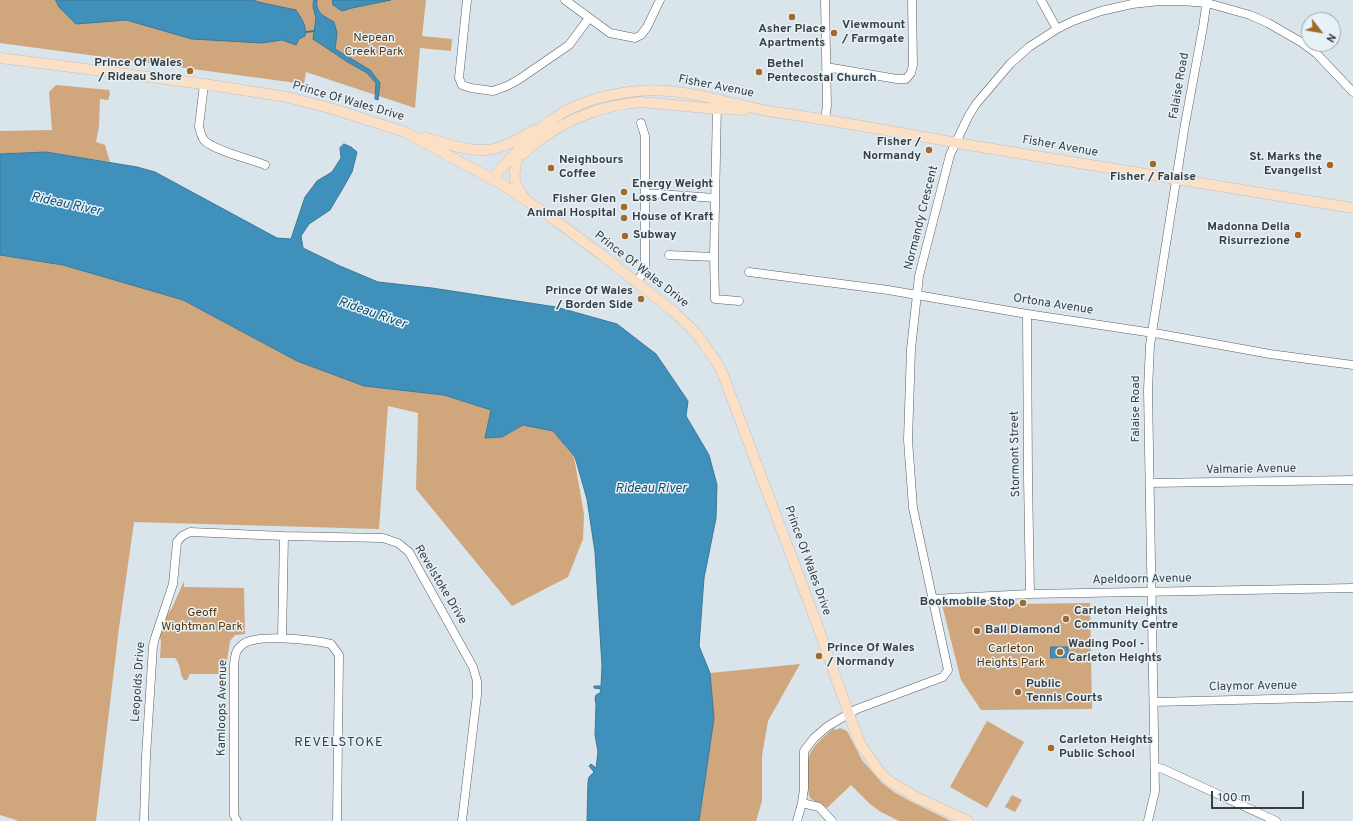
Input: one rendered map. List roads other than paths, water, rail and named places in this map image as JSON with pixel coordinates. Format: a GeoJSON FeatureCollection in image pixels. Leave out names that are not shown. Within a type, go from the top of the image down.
{"type":"FeatureCollection","features":[{"type":"Feature","properties":{"kind":"main road","name":"Prince Of Wales Drive"},"geometry":{"type":"LineString","coordinates":[[0,58],[204,84],[287,97],[333,109],[405,132],[495,181],[527,201],[602,255],[673,311],[695,332],[714,358],[722,372],[861,745],[870,759],[884,776],[904,791],[968,821]]}},
{"type":"Feature","properties":{"kind":"main road","name":"Fisher Avenue"},"geometry":{"type":"LineString","coordinates":[[495,181],[529,148],[560,126],[594,105],[630,92],[657,91],[675,92],[717,104],[825,119],[1176,180],[1353,208]]}},
{"type":"Feature","properties":{"kind":"main road","name":"Fisher Avenue"},"geometry":{"type":"LineString","coordinates":[[495,181],[518,150],[546,124],[581,104],[594,105]]}},
{"type":"Feature","properties":{"kind":"main road"},"geometry":{"type":"LineString","coordinates":[[405,132],[483,151],[496,149],[507,145],[546,124]]}},
{"type":"Feature","properties":{"kind":"main road"},"geometry":{"type":"LineString","coordinates":[[517,160],[514,180],[518,190],[527,201]]}},
{"type":"Feature","properties":{"kind":"street"},"geometry":{"type":"LineString","coordinates":[[467,0],[459,78],[462,85],[471,88],[493,90],[499,89],[518,80],[569,44],[589,18]]}},
{"type":"Feature","properties":{"kind":"street"},"geometry":{"type":"LineString","coordinates":[[565,0],[610,33],[636,38],[641,35],[647,27],[660,0]]}},
{"type":"Feature","properties":{"kind":"street"},"geometry":{"type":"LineString","coordinates":[[825,0],[827,106],[825,119]]}},
{"type":"Feature","properties":{"kind":"street"},"geometry":{"type":"LineString","coordinates":[[826,67],[897,79],[906,79],[911,73],[913,65],[912,0]]}},
{"type":"Feature","properties":{"kind":"street"},"geometry":{"type":"LineString","coordinates":[[1041,0],[1057,29]]}},
{"type":"Feature","properties":{"kind":"street","name":"Normandy Crescent"},"geometry":{"type":"LineString","coordinates":[[849,713],[939,679],[946,674],[948,670],[913,508],[908,440],[911,349],[919,276],[950,156],[976,104],[1010,64],[1030,47],[1057,29],[1073,21],[1101,11],[1132,4],[1182,1],[1207,2],[1250,15],[1268,23],[1302,42],[1316,53],[1353,92]]}},
{"type":"Feature","properties":{"kind":"street","name":"Falaise Road"},"geometry":{"type":"LineString","coordinates":[[1148,821],[1155,791],[1148,390],[1150,345],[1176,180],[1207,2]]}},
{"type":"Feature","properties":{"kind":"street"},"geometry":{"type":"LineString","coordinates":[[204,84],[199,126],[204,140],[216,147],[265,165]]}},
{"type":"Feature","properties":{"kind":"street"},"geometry":{"type":"LineString","coordinates":[[717,104],[714,257],[715,299],[739,301]]}},
{"type":"Feature","properties":{"kind":"street"},"geometry":{"type":"LineString","coordinates":[[636,282],[645,268],[645,136],[641,124]]}},
{"type":"Feature","properties":{"kind":"street"},"geometry":{"type":"LineString","coordinates":[[645,193],[715,198]]}},
{"type":"Feature","properties":{"kind":"street"},"geometry":{"type":"LineString","coordinates":[[669,255],[714,257]]}},
{"type":"Feature","properties":{"kind":"street","name":"Ortona Avenue"},"geometry":{"type":"LineString","coordinates":[[749,272],[888,290],[1027,314],[1152,332],[1270,354],[1353,365]]}},
{"type":"Feature","properties":{"kind":"street","name":"Stormont Street"},"geometry":{"type":"LineString","coordinates":[[1027,314],[1030,594]]}},
{"type":"Feature","properties":{"kind":"street","name":"Valmarie Avenue"},"geometry":{"type":"LineString","coordinates":[[1150,483],[1353,480]]}},
{"type":"Feature","properties":{"kind":"street","name":"Revelstoke Drive"},"geometry":{"type":"LineString","coordinates":[[190,532],[383,538],[398,543],[409,552],[473,667],[477,681],[477,695],[462,821]]}},
{"type":"Feature","properties":{"kind":"street","name":"Leopolds Drive"},"geometry":{"type":"LineString","coordinates":[[144,821],[146,756],[154,638],[173,584],[177,542],[182,536],[190,532]]}},
{"type":"Feature","properties":{"kind":"street"},"geometry":{"type":"LineString","coordinates":[[284,536],[282,638],[317,641],[331,644],[339,655],[337,821]]}},
{"type":"Feature","properties":{"kind":"street","name":"Apeldoorn Avenue"},"geometry":{"type":"LineString","coordinates":[[932,599],[1030,594],[1151,593],[1353,588]]}},
{"type":"Feature","properties":{"kind":"street","name":"Kamloops Avenue"},"geometry":{"type":"LineString","coordinates":[[236,821],[234,815],[234,665],[236,651],[243,643],[250,640],[282,638]]}},
{"type":"Feature","properties":{"kind":"street","name":"Claymor Avenue"},"geometry":{"type":"LineString","coordinates":[[1154,702],[1353,698]]}},
{"type":"Feature","properties":{"kind":"street"},"geometry":{"type":"LineString","coordinates":[[797,821],[804,789],[804,751],[824,729],[849,713]]}},
{"type":"Feature","properties":{"kind":"street"},"geometry":{"type":"LineString","coordinates":[[1154,767],[1163,769],[1276,821]]}},
{"type":"Feature","properties":{"kind":"street"},"geometry":{"type":"LineString","coordinates":[[802,803],[819,807],[832,821]]}},
{"type":"Feature","properties":{"kind":"water"},"geometry":{"type":"Polygon","coordinates":[[[56,0],[254,0],[296,10],[302,19],[305,36],[299,39],[296,45],[282,40],[262,43],[192,39],[126,20],[76,24],[59,7],[56,0]]]}},
{"type":"Feature","properties":{"kind":"water"},"geometry":{"type":"Polygon","coordinates":[[[314,0],[317,0],[317,8],[321,14],[334,22],[337,33],[335,49],[370,70],[380,83],[378,100],[375,99],[376,83],[367,73],[313,39],[316,18],[313,7],[314,0]]]}},
{"type":"Feature","properties":{"kind":"water"},"geometry":{"type":"Polygon","coordinates":[[[333,0],[391,0],[342,11],[333,5],[333,0]]]}},
{"type":"Feature","properties":{"kind":"water","name":"Rideau River"},"geometry":{"type":"Polygon","coordinates":[[[344,144],[357,152],[352,172],[330,210],[309,224],[301,236],[303,248],[378,282],[432,288],[556,307],[617,324],[656,354],[688,401],[686,416],[709,455],[717,485],[716,518],[704,578],[699,646],[710,673],[714,718],[699,821],[587,821],[588,782],[589,777],[594,772],[589,766],[591,764],[596,768],[598,752],[595,735],[595,698],[596,695],[600,693],[601,689],[594,688],[594,686],[601,686],[602,666],[595,552],[587,499],[575,457],[553,431],[523,425],[502,437],[485,438],[491,410],[444,395],[364,386],[297,361],[183,300],[63,265],[0,255],[0,154],[46,152],[137,167],[155,172],[277,238],[291,239],[305,197],[317,181],[332,172],[341,158],[340,148],[344,144]]]}},
{"type":"Feature","properties":{"kind":"water","name":"Wading Pool - Carleton Heights"},"geometry":{"type":"Polygon","coordinates":[[[1051,647],[1068,647],[1068,657],[1051,658],[1051,647]]]}},
{"type":"Feature","properties":{"kind":"waterway"},"geometry":{"type":"LineString","coordinates":[[306,32],[314,31]]}},
{"type":"Feature","properties":{"kind":"place","name":"Asher Place Apartments"},"geometry":{"type":"Point","coordinates":[792,17]}},
{"type":"Feature","properties":{"kind":"place","name":"Viewmount / Farmgate"},"geometry":{"type":"Point","coordinates":[834,33]}},
{"type":"Feature","properties":{"kind":"place","name":"Prince Of Wales / Rideau Shore"},"geometry":{"type":"Point","coordinates":[190,71]}},
{"type":"Feature","properties":{"kind":"place","name":"Bethel Pentecostal Church"},"geometry":{"type":"Point","coordinates":[759,72]}},
{"type":"Feature","properties":{"kind":"place","name":"Fisher / Normandy"},"geometry":{"type":"Point","coordinates":[929,150]}},
{"type":"Feature","properties":{"kind":"place","name":"Fisher / Falaise"},"geometry":{"type":"Point","coordinates":[1153,164]}},
{"type":"Feature","properties":{"kind":"place","name":"St. Marks the Evangelist"},"geometry":{"type":"Point","coordinates":[1330,165]}},
{"type":"Feature","properties":{"kind":"place","name":"Neighbours Coffee"},"geometry":{"type":"Point","coordinates":[551,168]}},
{"type":"Feature","properties":{"kind":"place","name":"Energy Weight Loss Centre"},"geometry":{"type":"Point","coordinates":[624,192]}},
{"type":"Feature","properties":{"kind":"place","name":"Fisher Glen Animal Hospital"},"geometry":{"type":"Point","coordinates":[624,207]}},
{"type":"Feature","properties":{"kind":"place","name":"House of Kraft"},"geometry":{"type":"Point","coordinates":[624,218]}},
{"type":"Feature","properties":{"kind":"place","name":"Madonna Della Risurrezione"},"geometry":{"type":"Point","coordinates":[1298,235]}},
{"type":"Feature","properties":{"kind":"place","name":"Subway"},"geometry":{"type":"Point","coordinates":[625,236]}},
{"type":"Feature","properties":{"kind":"place","name":"Prince Of Wales / Borden Side"},"geometry":{"type":"Point","coordinates":[641,299]}},
{"type":"Feature","properties":{"kind":"place","name":"Bookmobile Stop"},"geometry":{"type":"Point","coordinates":[1023,603]}},
{"type":"Feature","properties":{"kind":"place","name":"Carleton Heights Community Centre"},"geometry":{"type":"Point","coordinates":[1066,619]}},
{"type":"Feature","properties":{"kind":"place","name":"Ball Diamond"},"geometry":{"type":"Point","coordinates":[977,631]}},
{"type":"Feature","properties":{"kind":"place","name":"Wading Pool - Carleton Heights"},"geometry":{"type":"Point","coordinates":[1060,652]}},
{"type":"Feature","properties":{"kind":"place","name":"Prince Of Wales / Normandy"},"geometry":{"type":"Point","coordinates":[819,656]}},
{"type":"Feature","properties":{"kind":"place","name":"Public Tennis Courts"},"geometry":{"type":"Point","coordinates":[1018,692]}},
{"type":"Feature","properties":{"kind":"place","name":"Carleton Heights Public School"},"geometry":{"type":"Point","coordinates":[1051,748]}},
{"type":"Feature","properties":{"kind":"district","name":"REVELSTOKE"},"geometry":{"type":"Point","coordinates":[339,743]}},
{"type":"Feature","properties":{"kind":"park label","name":"Nepean Creek Park"},"geometry":{"type":"Point","coordinates":[374,46]}},
{"type":"Feature","properties":{"kind":"park label","name":"Geoff Wightman Park"},"geometry":{"type":"Point","coordinates":[202,621]}},
{"type":"Feature","properties":{"kind":"park label","name":"Carleton Heights Park"},"geometry":{"type":"Point","coordinates":[1011,657]}}]}
